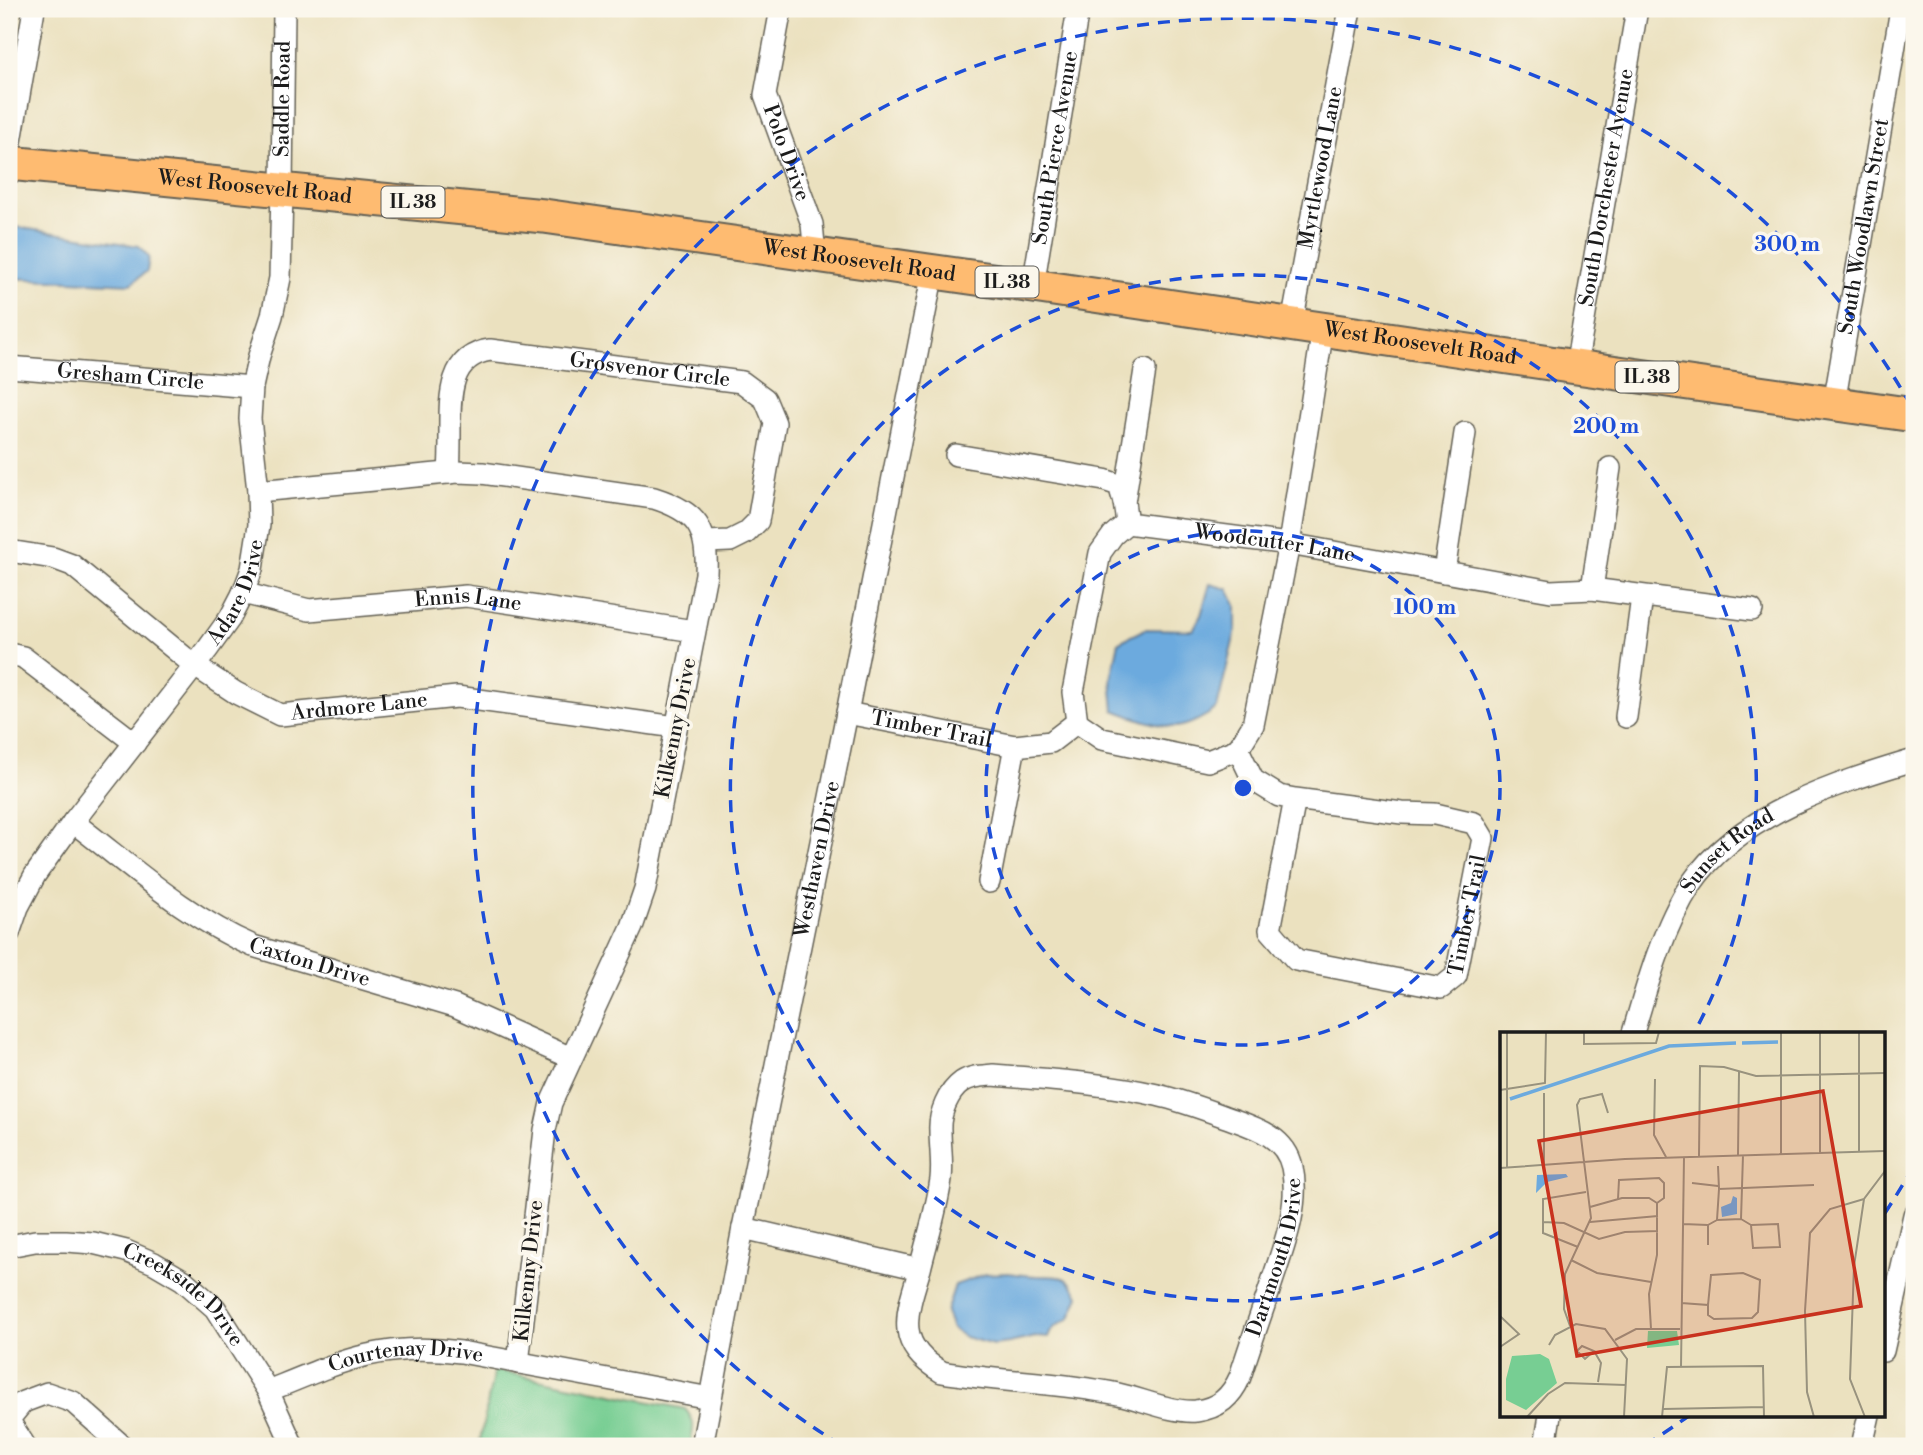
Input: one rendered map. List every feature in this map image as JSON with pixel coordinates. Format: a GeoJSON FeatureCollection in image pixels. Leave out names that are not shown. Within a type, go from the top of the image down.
{"type":"FeatureCollection","features":[{"type":"Feature","properties":{"kind":"main road","name":"West Roosevelt Road"},"geometry":{"type":"LineString","coordinates":[[9,163],[544,216],[1914,415]]}},
{"type":"Feature","properties":{"kind":"street"},"geometry":{"type":"LineString","coordinates":[[9,153],[34,9]]}},
{"type":"Feature","properties":{"kind":"street","name":"Saddle Road"},"geometry":{"type":"LineString","coordinates":[[282,190],[284,9]]}},
{"type":"Feature","properties":{"kind":"street","name":"Polo Drive"},"geometry":{"type":"LineString","coordinates":[[780,9],[765,96],[812,223],[815,255]]}},
{"type":"Feature","properties":{"kind":"street","name":"South Pierce Avenue"},"geometry":{"type":"LineString","coordinates":[[1033,286],[1078,9]]}},
{"type":"Feature","properties":{"kind":"street","name":"Myrtlewood Lane"},"geometry":{"type":"LineString","coordinates":[[1307,327],[1350,9]]}},
{"type":"Feature","properties":{"kind":"street","name":"South Dorchester Avenue"},"geometry":{"type":"LineString","coordinates":[[1576,367],[1637,9]]}},
{"type":"Feature","properties":{"kind":"street","name":"South Woodlawn Street"},"geometry":{"type":"LineString","coordinates":[[1834,404],[1901,9]]}},
{"type":"Feature","properties":{"kind":"street","name":"Adare Drive"},"geometry":{"type":"LineString","coordinates":[[9,933],[18,907],[35,875],[230,618],[252,569],[258,539],[258,491],[251,430],[252,387],[280,278],[282,190]]}},
{"type":"Feature","properties":{"kind":"street","name":"Westhaven Drive"},"geometry":{"type":"LineString","coordinates":[[702,1446],[933,272]]}},
{"type":"Feature","properties":{"kind":"street"},"geometry":{"type":"LineString","coordinates":[[956,455],[1104,480],[1119,485],[1127,523],[1113,535],[1100,553],[1073,692],[1077,722],[1102,739],[1208,761],[1238,749],[1253,725],[1289,544],[1307,327]]}},
{"type":"Feature","properties":{"kind":"street","name":"Grosvenor Circle"},"geometry":{"type":"LineString","coordinates":[[449,473],[450,396],[455,375],[466,360],[481,351],[743,382],[765,399],[775,424],[758,521],[746,533],[730,541],[706,542]]}},
{"type":"Feature","properties":{"kind":"street","name":"Gresham Circle"},"geometry":{"type":"LineString","coordinates":[[9,367],[252,387]]}},
{"type":"Feature","properties":{"kind":"street"},"geometry":{"type":"LineString","coordinates":[[1124,502],[1145,370]]}},
{"type":"Feature","properties":{"kind":"street"},"geometry":{"type":"LineString","coordinates":[[1444,572],[1465,433]]}},
{"type":"Feature","properties":{"kind":"street"},"geometry":{"type":"LineString","coordinates":[[1592,589],[1610,468]]}},
{"type":"Feature","properties":{"kind":"street"},"geometry":{"type":"LineString","coordinates":[[258,491],[449,473],[482,473],[654,498],[694,518],[706,542]]}},
{"type":"Feature","properties":{"kind":"street","name":"Woodcutter Lane"},"geometry":{"type":"LineString","coordinates":[[1127,523],[1289,544],[1551,591],[1592,589],[1752,610]]}},
{"type":"Feature","properties":{"kind":"street","name":"Kilkenny Drive"},"geometry":{"type":"LineString","coordinates":[[519,1363],[545,1130],[551,1103],[630,931],[645,888],[706,574],[706,542]]}},
{"type":"Feature","properties":{"kind":"street","name":"Ardmore Lane"},"geometry":{"type":"LineString","coordinates":[[9,551],[53,558],[72,565],[195,666],[236,693],[280,715],[457,697],[676,727]]}},
{"type":"Feature","properties":{"kind":"street","name":"Ennis Lane"},"geometry":{"type":"LineString","coordinates":[[243,593],[309,610],[466,596],[694,631]]}},
{"type":"Feature","properties":{"kind":"street"},"geometry":{"type":"LineString","coordinates":[[1626,717],[1642,597]]}},
{"type":"Feature","properties":{"kind":"street"},"geometry":{"type":"LineString","coordinates":[[9,654],[23,657],[135,743]]}},
{"type":"Feature","properties":{"kind":"street","name":"Timber Trail"},"geometry":{"type":"LineString","coordinates":[[847,713],[1016,746],[1051,742],[1077,722]]}},
{"type":"Feature","properties":{"kind":"street","name":"Timber Trail"},"geometry":{"type":"LineString","coordinates":[[989,881],[1016,746]]}},
{"type":"Feature","properties":{"kind":"street","name":"Timber Trail"},"geometry":{"type":"LineString","coordinates":[[1238,749],[1253,780],[1279,796],[1402,813],[1435,814],[1474,823],[1483,838],[1457,976],[1441,988],[1296,960],[1285,949],[1270,930],[1295,799]]}},
{"type":"Feature","properties":{"kind":"street","name":"Sunset Road"},"geometry":{"type":"LineString","coordinates":[[1633,1032],[1651,975],[1674,917],[1690,886],[1703,868],[1740,832],[1795,803],[1833,787],[1914,760]]}},
{"type":"Feature","properties":{"kind":"street","name":"Caxton Drive"},"geometry":{"type":"LineString","coordinates":[[73,822],[191,913],[231,936],[253,946],[455,1006],[571,1058]]}},
{"type":"Feature","properties":{"kind":"street","name":"Dartmouth Drive"},"geometry":{"type":"LineString","coordinates":[[993,1075],[1102,1086],[1158,1095],[1256,1129],[1277,1140],[1286,1151],[1292,1166],[1294,1186],[1286,1240],[1240,1377],[1233,1392],[1210,1408],[1181,1410],[1087,1388],[942,1372],[928,1364],[909,1340],[909,1308],[920,1269],[940,1183],[942,1168],[939,1126],[943,1110],[951,1094],[961,1083],[976,1076],[993,1075]]}},
{"type":"Feature","properties":{"kind":"street"},"geometry":{"type":"LineString","coordinates":[[1884,1347],[1914,1215]]}},
{"type":"Feature","properties":{"kind":"street"},"geometry":{"type":"LineString","coordinates":[[743,1228],[920,1269]]}},
{"type":"Feature","properties":{"kind":"street","name":"Creekside Drive"},"geometry":{"type":"LineString","coordinates":[[9,1246],[35,1241],[93,1243],[126,1251],[183,1280],[215,1308],[268,1391],[293,1446]]}},
{"type":"Feature","properties":{"kind":"street","name":"Courtenay Drive"},"geometry":{"type":"LineString","coordinates":[[268,1391],[354,1357],[396,1349],[442,1349],[710,1398]]}},
{"type":"Feature","properties":{"kind":"street"},"geometry":{"type":"LineString","coordinates":[[25,1446],[9,1420],[23,1402],[47,1393],[73,1402],[118,1445]]}},
{"type":"Feature","properties":{"kind":"street"},"geometry":{"type":"LineString","coordinates":[[1545,1446],[1550,1416]]}},
{"type":"Feature","properties":{"kind":"street"},"geometry":{"type":"LineString","coordinates":[[1862,1446],[1869,1416]]}},
{"type":"Feature","properties":{"kind":"green space"},"geometry":{"type":"Polygon","coordinates":[[[494,1370],[685,1409],[693,1422],[690,1446],[479,1446],[494,1370]]]}},
{"type":"Feature","properties":{"kind":"water"},"geometry":{"type":"Polygon","coordinates":[[[9,226],[139,246],[149,257],[147,271],[131,284],[9,278],[9,226]]]}},
{"type":"Feature","properties":{"kind":"water"},"geometry":{"type":"Polygon","coordinates":[[[1210,584],[1228,589],[1236,605],[1236,629],[1217,708],[1198,720],[1176,727],[1153,723],[1114,710],[1111,679],[1119,642],[1145,629],[1193,630],[1201,615],[1210,584]]]}},
{"type":"Feature","properties":{"kind":"water"},"geometry":{"type":"Polygon","coordinates":[[[1008,1273],[1067,1280],[1079,1296],[1070,1318],[1054,1328],[1048,1338],[1036,1337],[993,1345],[965,1337],[952,1329],[946,1312],[955,1285],[986,1274],[1008,1273]]]}}]}
